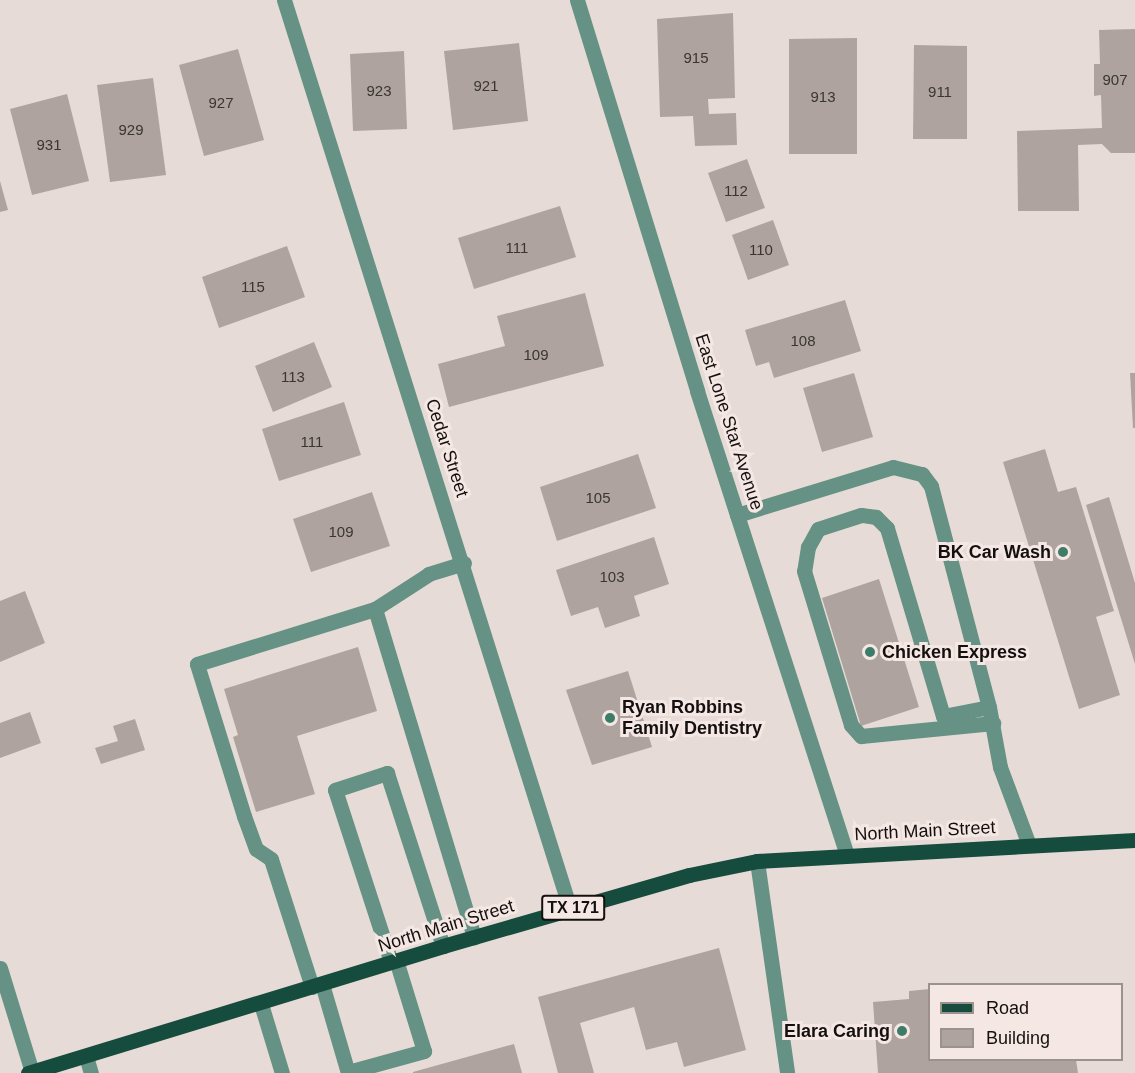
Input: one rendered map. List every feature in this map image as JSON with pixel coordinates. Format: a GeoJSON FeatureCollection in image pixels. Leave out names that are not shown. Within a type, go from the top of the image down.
{"type":"FeatureCollection","features":[{"type":"Feature","properties":{"kind":"main road","name":"North Main Street"},"geometry":{"type":"LineString","coordinates":[[30,1072],[570,909],[757,861],[1135,840]]}},
{"type":"Feature","properties":{"kind":"street","name":"Cedar Street"},"geometry":{"type":"LineString","coordinates":[[284,0],[464,563],[570,909]]}},
{"type":"Feature","properties":{"kind":"street","name":"East Lone Star Avenue"},"geometry":{"type":"LineString","coordinates":[[578,0],[737,515],[847,855]]}},
{"type":"Feature","properties":{"kind":"street"},"geometry":{"type":"LineString","coordinates":[[737,515],[893,467],[922,474],[931,486],[993,723],[1000,767],[1029,845]]}},
{"type":"Feature","properties":{"kind":"street"},"geometry":{"type":"LineString","coordinates":[[989,707],[943,716],[887,528],[876,518],[861,515],[818,529],[808,547],[804,571],[851,725],[861,736],[993,723]]}},
{"type":"Feature","properties":{"kind":"street"},"geometry":{"type":"LineString","coordinates":[[443,946],[387,773],[335,790],[424,1051],[348,1073],[271,859],[256,849],[197,664],[375,609],[429,574],[464,563]]}},
{"type":"Feature","properties":{"kind":"street"},"geometry":{"type":"LineString","coordinates":[[375,609],[474,937]]}},
{"type":"Feature","properties":{"kind":"street"},"geometry":{"type":"LineString","coordinates":[[757,861],[787,1073]]}},
{"type":"Feature","properties":{"kind":"street"},"geometry":{"type":"LineString","coordinates":[[0,968],[30,1072]]}},
{"type":"Feature","properties":{"kind":"street"},"geometry":{"type":"LineString","coordinates":[[261,1004],[282,1073]]}},
{"type":"Feature","properties":{"kind":"street"},"geometry":{"type":"LineString","coordinates":[[86,1056],[91,1073]]}},
{"type":"Feature","properties":{"kind":"building"},"geometry":{"type":"Polygon","coordinates":[[[733,13],[735,98],[708,99],[709,114],[736,113],[737,145],[695,146],[693,116],[660,117],[657,19],[733,13]]]}},
{"type":"Feature","properties":{"kind":"building"},"geometry":{"type":"Polygon","coordinates":[[[1135,29],[1135,153],[1111,153],[1102,144],[1078,145],[1079,211],[1018,211],[1017,131],[1102,128],[1101,95],[1094,96],[1094,64],[1100,64],[1099,30],[1135,29]]]}},
{"type":"Feature","properties":{"kind":"building"},"geometry":{"type":"Polygon","coordinates":[[[857,38],[857,154],[789,154],[789,39],[857,38]]]}},
{"type":"Feature","properties":{"kind":"building"},"geometry":{"type":"Polygon","coordinates":[[[519,43],[528,121],[453,130],[444,51],[519,43]]]}},
{"type":"Feature","properties":{"kind":"building"},"geometry":{"type":"Polygon","coordinates":[[[914,45],[967,46],[967,139],[913,139],[914,45]]]}},
{"type":"Feature","properties":{"kind":"building"},"geometry":{"type":"Polygon","coordinates":[[[238,49],[264,140],[204,156],[179,65],[238,49]]]}},
{"type":"Feature","properties":{"kind":"building"},"geometry":{"type":"Polygon","coordinates":[[[404,51],[407,129],[353,131],[350,54],[404,51]]]}},
{"type":"Feature","properties":{"kind":"building"},"geometry":{"type":"Polygon","coordinates":[[[153,78],[166,175],[110,182],[97,85],[153,78]]]}},
{"type":"Feature","properties":{"kind":"building"},"geometry":{"type":"Polygon","coordinates":[[[67,94],[89,181],[32,195],[10,109],[67,94]]]}},
{"type":"Feature","properties":{"kind":"building"},"geometry":{"type":"Polygon","coordinates":[[[747,159],[765,208],[726,222],[708,173],[747,159]]]}},
{"type":"Feature","properties":{"kind":"building"},"geometry":{"type":"Polygon","coordinates":[[[0,181],[8,210],[0,212],[0,181]]]}},
{"type":"Feature","properties":{"kind":"building"},"geometry":{"type":"Polygon","coordinates":[[[560,206],[576,257],[474,289],[458,238],[560,206]]]}},
{"type":"Feature","properties":{"kind":"building"},"geometry":{"type":"Polygon","coordinates":[[[773,220],[789,265],[748,280],[732,235],[773,220]]]}},
{"type":"Feature","properties":{"kind":"building"},"geometry":{"type":"Polygon","coordinates":[[[287,246],[305,297],[219,328],[202,277],[287,246]]]}},
{"type":"Feature","properties":{"kind":"building"},"geometry":{"type":"Polygon","coordinates":[[[585,293],[604,366],[449,407],[438,364],[505,346],[497,316],[585,293]]]}},
{"type":"Feature","properties":{"kind":"building"},"geometry":{"type":"Polygon","coordinates":[[[845,300],[861,351],[774,378],[769,362],[756,366],[745,330],[845,300]]]}},
{"type":"Feature","properties":{"kind":"building"},"geometry":{"type":"Polygon","coordinates":[[[314,342],[332,387],[273,412],[255,366],[314,342]]]}},
{"type":"Feature","properties":{"kind":"building"},"geometry":{"type":"Polygon","coordinates":[[[854,373],[873,437],[822,452],[803,388],[854,373]]]}},
{"type":"Feature","properties":{"kind":"building"},"geometry":{"type":"Polygon","coordinates":[[[1130,373],[1135,373],[1135,428],[1133,428],[1130,373]]]}},
{"type":"Feature","properties":{"kind":"building"},"geometry":{"type":"Polygon","coordinates":[[[344,402],[361,455],[279,481],[262,429],[344,402]]]}},
{"type":"Feature","properties":{"kind":"building","name":"BK Car Wash"},"geometry":{"type":"Polygon","coordinates":[[[1045,449],[1058,492],[1076,487],[1114,611],[1096,617],[1120,695],[1079,709],[1003,462],[1045,449]]]}},
{"type":"Feature","properties":{"kind":"building"},"geometry":{"type":"Polygon","coordinates":[[[638,454],[656,508],[557,541],[540,487],[638,454]]]}},
{"type":"Feature","properties":{"kind":"building"},"geometry":{"type":"Polygon","coordinates":[[[372,492],[390,546],[311,572],[293,519],[372,492]]]}},
{"type":"Feature","properties":{"kind":"building"},"geometry":{"type":"Polygon","coordinates":[[[1109,497],[1135,583],[1135,664],[1086,505],[1109,497]]]}},
{"type":"Feature","properties":{"kind":"building"},"geometry":{"type":"Polygon","coordinates":[[[654,537],[669,584],[634,596],[640,616],[605,628],[598,607],[571,616],[556,570],[654,537]]]}},
{"type":"Feature","properties":{"kind":"building","name":"Chicken Express"},"geometry":{"type":"Polygon","coordinates":[[[879,579],[919,707],[861,726],[822,598],[879,579]]]}},
{"type":"Feature","properties":{"kind":"building"},"geometry":{"type":"Polygon","coordinates":[[[25,591],[45,643],[0,662],[0,601],[25,591]]]}},
{"type":"Feature","properties":{"kind":"building"},"geometry":{"type":"Polygon","coordinates":[[[358,647],[377,711],[297,736],[315,794],[256,812],[233,737],[238,735],[224,689],[358,647]]]}},
{"type":"Feature","properties":{"kind":"building","name":"Ryan Robbins Family Dentistry"},"geometry":{"type":"Polygon","coordinates":[[[628,671],[652,747],[592,765],[566,690],[628,671]]]}},
{"type":"Feature","properties":{"kind":"building"},"geometry":{"type":"Polygon","coordinates":[[[30,712],[41,743],[0,758],[0,723],[30,712]]]}},
{"type":"Feature","properties":{"kind":"building"},"geometry":{"type":"Polygon","coordinates":[[[135,719],[145,750],[101,764],[95,748],[118,741],[113,726],[135,719]]]}},
{"type":"Feature","properties":{"kind":"building"},"geometry":{"type":"Polygon","coordinates":[[[719,948],[746,1050],[684,1067],[677,1042],[646,1050],[634,1007],[580,1023],[594,1073],[558,1073],[538,997],[719,948]]]}},
{"type":"Feature","properties":{"kind":"building","name":"Elara Caring"},"geometry":{"type":"Polygon","coordinates":[[[928,989],[928,1061],[1076,1061],[1078,1073],[878,1073],[873,1002],[909,999],[909,991],[928,989]]]}},
{"type":"Feature","properties":{"kind":"building"},"geometry":{"type":"Polygon","coordinates":[[[514,1044],[522,1073],[413,1073],[413,1072],[514,1044]]]}},
{"type":"Feature","properties":{"kind":"place","name":"BK Car Wash"},"geometry":{"type":"Point","coordinates":[1063,552]}},
{"type":"Feature","properties":{"kind":"place","name":"Chicken Express"},"geometry":{"type":"Point","coordinates":[870,652]}},
{"type":"Feature","properties":{"kind":"place","name":"Ryan Robbins Family Dentistry"},"geometry":{"type":"Point","coordinates":[610,718]}},
{"type":"Feature","properties":{"kind":"place","name":"Elara Caring"},"geometry":{"type":"Point","coordinates":[902,1031]}}]}
